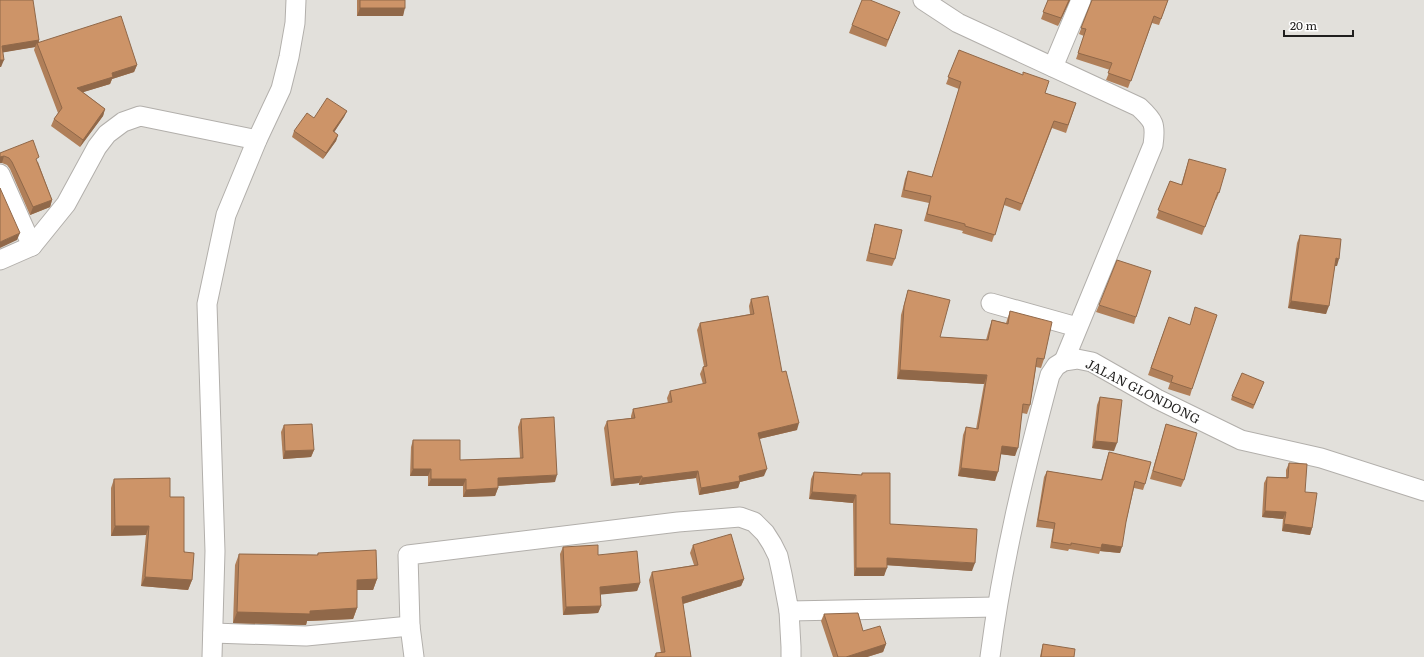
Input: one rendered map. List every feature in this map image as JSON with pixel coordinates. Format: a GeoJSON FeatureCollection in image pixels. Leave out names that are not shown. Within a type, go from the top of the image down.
{"type":"FeatureCollection","features":[{"type":"Feature","properties":{"kind":"street"},"geometry":{"type":"LineString","coordinates":[[212,657],[215,551],[207,304],[226,215],[257,140],[281,89],[290,57],[296,0]]}},
{"type":"Feature","properties":{"kind":"street"},"geometry":{"type":"LineString","coordinates":[[923,0],[958,23],[1139,107],[1151,118],[1155,130],[1153,145],[1064,361],[1056,366],[1050,375],[1027,462],[996,607],[990,657]]}},
{"type":"Feature","properties":{"kind":"street"},"geometry":{"type":"LineString","coordinates":[[1053,67],[1081,0]]}},
{"type":"Feature","properties":{"kind":"street"},"geometry":{"type":"LineString","coordinates":[[0,260],[32,246],[66,204],[97,147],[107,134],[123,122],[140,116],[257,140]]}},
{"type":"Feature","properties":{"kind":"street"},"geometry":{"type":"LineString","coordinates":[[0,174],[32,246]]}},
{"type":"Feature","properties":{"kind":"street"},"geometry":{"type":"LineString","coordinates":[[991,303],[1078,327]]}},
{"type":"Feature","properties":{"kind":"street","name":"JALAN GLONDONG"},"geometry":{"type":"LineString","coordinates":[[1064,361],[1077,359],[1092,362],[1157,399],[1241,440],[1320,458],[1424,491]]}},
{"type":"Feature","properties":{"kind":"street"},"geometry":{"type":"LineString","coordinates":[[414,657],[410,626],[408,555],[678,522],[740,517],[754,522],[765,533],[778,556],[789,611],[792,647],[791,657]]}},
{"type":"Feature","properties":{"kind":"street"},"geometry":{"type":"LineString","coordinates":[[789,611],[996,607]]}},
{"type":"Feature","properties":{"kind":"street"},"geometry":{"type":"LineString","coordinates":[[213,633],[306,636],[410,626]]}},
{"type":"Feature","properties":{"kind":"building"},"geometry":{"type":"Polygon","coordinates":[[[0,0],[33,0],[39,40],[2,46],[4,60],[0,60],[0,0]]]}},
{"type":"Feature","properties":{"kind":"building"},"geometry":{"type":"Polygon","coordinates":[[[360,0],[405,0],[405,8],[360,8],[360,0]]]}},
{"type":"Feature","properties":{"kind":"building"},"geometry":{"type":"Polygon","coordinates":[[[862,0],[870,0],[900,12],[888,40],[852,25],[862,0]]]}},
{"type":"Feature","properties":{"kind":"building"},"geometry":{"type":"Polygon","coordinates":[[[1048,0],[1069,0],[1061,18],[1043,12],[1048,0]]]}},
{"type":"Feature","properties":{"kind":"building"},"geometry":{"type":"Polygon","coordinates":[[[1092,0],[1168,0],[1161,19],[1154,16],[1131,81],[1108,73],[1112,63],[1078,53],[1086,29],[1081,28],[1092,0]]]}},
{"type":"Feature","properties":{"kind":"building"},"geometry":{"type":"Polygon","coordinates":[[[121,16],[137,65],[112,73],[113,77],[77,88],[105,109],[83,140],[54,119],[62,108],[37,43],[121,16]]]}},
{"type":"Feature","properties":{"kind":"building"},"geometry":{"type":"Polygon","coordinates":[[[959,50],[1023,75],[1023,72],[1049,81],[1045,93],[1076,103],[1068,125],[1054,121],[1022,204],[1006,198],[995,235],[965,226],[965,224],[927,214],[931,196],[904,190],[908,171],[932,177],[961,82],[948,77],[959,50]]]}},
{"type":"Feature","properties":{"kind":"building"},"geometry":{"type":"Polygon","coordinates":[[[327,98],[347,111],[333,131],[338,135],[326,153],[294,131],[307,113],[314,118],[327,98]]]}},
{"type":"Feature","properties":{"kind":"building"},"geometry":{"type":"Polygon","coordinates":[[[33,140],[39,157],[36,159],[52,200],[33,207],[12,162],[9,158],[4,156],[0,157],[0,153],[33,140]]]}},
{"type":"Feature","properties":{"kind":"building"},"geometry":{"type":"Polygon","coordinates":[[[1189,159],[1226,169],[1219,193],[1218,192],[1205,227],[1158,210],[1170,181],[1182,185],[1189,159]]]}},
{"type":"Feature","properties":{"kind":"building"},"geometry":{"type":"Polygon","coordinates":[[[0,188],[20,233],[0,242],[0,188]]]}},
{"type":"Feature","properties":{"kind":"building"},"geometry":{"type":"Polygon","coordinates":[[[875,224],[902,230],[895,259],[869,253],[875,224]]]}},
{"type":"Feature","properties":{"kind":"building"},"geometry":{"type":"Polygon","coordinates":[[[1300,235],[1341,239],[1339,259],[1336,258],[1329,306],[1291,301],[1300,235]]]}},
{"type":"Feature","properties":{"kind":"building"},"geometry":{"type":"Polygon","coordinates":[[[1117,260],[1151,271],[1136,317],[1099,305],[1117,260]]]}},
{"type":"Feature","properties":{"kind":"building"},"geometry":{"type":"Polygon","coordinates":[[[908,290],[950,300],[940,337],[988,340],[992,320],[1008,324],[1010,311],[1052,322],[1044,359],[1037,358],[1030,405],[1023,404],[1018,448],[1002,446],[998,472],[961,468],[966,427],[978,429],[987,375],[900,370],[904,306],[908,290]]]}},
{"type":"Feature","properties":{"kind":"building"},"geometry":{"type":"Polygon","coordinates":[[[768,296],[782,372],[786,371],[799,423],[758,433],[767,469],[739,476],[740,481],[701,488],[698,471],[642,478],[642,476],[614,479],[607,421],[635,418],[633,409],[672,402],[670,391],[706,383],[703,367],[707,366],[700,323],[754,314],[751,299],[768,296]]]}},
{"type":"Feature","properties":{"kind":"building"},"geometry":{"type":"Polygon","coordinates":[[[1195,307],[1217,315],[1192,389],[1171,382],[1173,376],[1151,368],[1169,317],[1190,325],[1195,307]]]}},
{"type":"Feature","properties":{"kind":"building"},"geometry":{"type":"Polygon","coordinates":[[[1242,373],[1264,382],[1254,405],[1232,396],[1242,373]]]}},
{"type":"Feature","properties":{"kind":"building"},"geometry":{"type":"Polygon","coordinates":[[[1100,397],[1122,400],[1117,443],[1095,441],[1100,397]]]}},
{"type":"Feature","properties":{"kind":"building"},"geometry":{"type":"Polygon","coordinates":[[[554,417],[557,475],[498,478],[498,488],[466,490],[466,479],[431,479],[431,469],[413,469],[413,440],[460,440],[460,460],[523,458],[521,419],[554,417]]]}},
{"type":"Feature","properties":{"kind":"building"},"geometry":{"type":"Polygon","coordinates":[[[312,424],[314,450],[285,451],[284,425],[312,424]]]}},
{"type":"Feature","properties":{"kind":"building"},"geometry":{"type":"Polygon","coordinates":[[[1166,424],[1197,433],[1184,480],[1153,471],[1166,424]]]}},
{"type":"Feature","properties":{"kind":"building"},"geometry":{"type":"Polygon","coordinates":[[[1109,452],[1151,462],[1145,484],[1135,481],[1122,547],[1102,544],[1101,548],[1071,543],[1071,545],[1052,542],[1055,523],[1038,520],[1047,471],[1102,480],[1109,452]]]}},
{"type":"Feature","properties":{"kind":"building"},"geometry":{"type":"Polygon","coordinates":[[[1289,463],[1307,464],[1305,492],[1317,493],[1312,528],[1284,524],[1286,512],[1265,511],[1267,477],[1288,478],[1289,463]]]}},
{"type":"Feature","properties":{"kind":"building"},"geometry":{"type":"Polygon","coordinates":[[[814,472],[862,475],[862,473],[890,473],[890,524],[977,529],[975,563],[887,558],[887,568],[856,568],[856,495],[812,492],[814,472]]]}},
{"type":"Feature","properties":{"kind":"building"},"geometry":{"type":"Polygon","coordinates":[[[170,478],[170,497],[184,497],[184,552],[194,553],[192,580],[145,577],[149,526],[115,526],[114,479],[170,478]]]}},
{"type":"Feature","properties":{"kind":"building"},"geometry":{"type":"Polygon","coordinates":[[[731,534],[744,579],[682,597],[691,657],[656,657],[656,653],[665,652],[652,572],[698,565],[693,545],[731,534]]]}},
{"type":"Feature","properties":{"kind":"building"},"geometry":{"type":"Polygon","coordinates":[[[598,545],[598,555],[637,551],[640,583],[600,587],[601,606],[566,607],[563,547],[598,545]]]}},
{"type":"Feature","properties":{"kind":"building"},"geometry":{"type":"Polygon","coordinates":[[[376,550],[377,579],[357,580],[357,608],[310,611],[310,614],[237,612],[239,554],[318,555],[318,553],[376,550]]]}},
{"type":"Feature","properties":{"kind":"building"},"geometry":{"type":"Polygon","coordinates":[[[858,613],[863,631],[880,626],[886,644],[846,657],[838,657],[824,614],[858,613]]]}},
{"type":"Feature","properties":{"kind":"building"},"geometry":{"type":"Polygon","coordinates":[[[1043,644],[1075,649],[1074,657],[1041,657],[1043,644]]]}}]}
